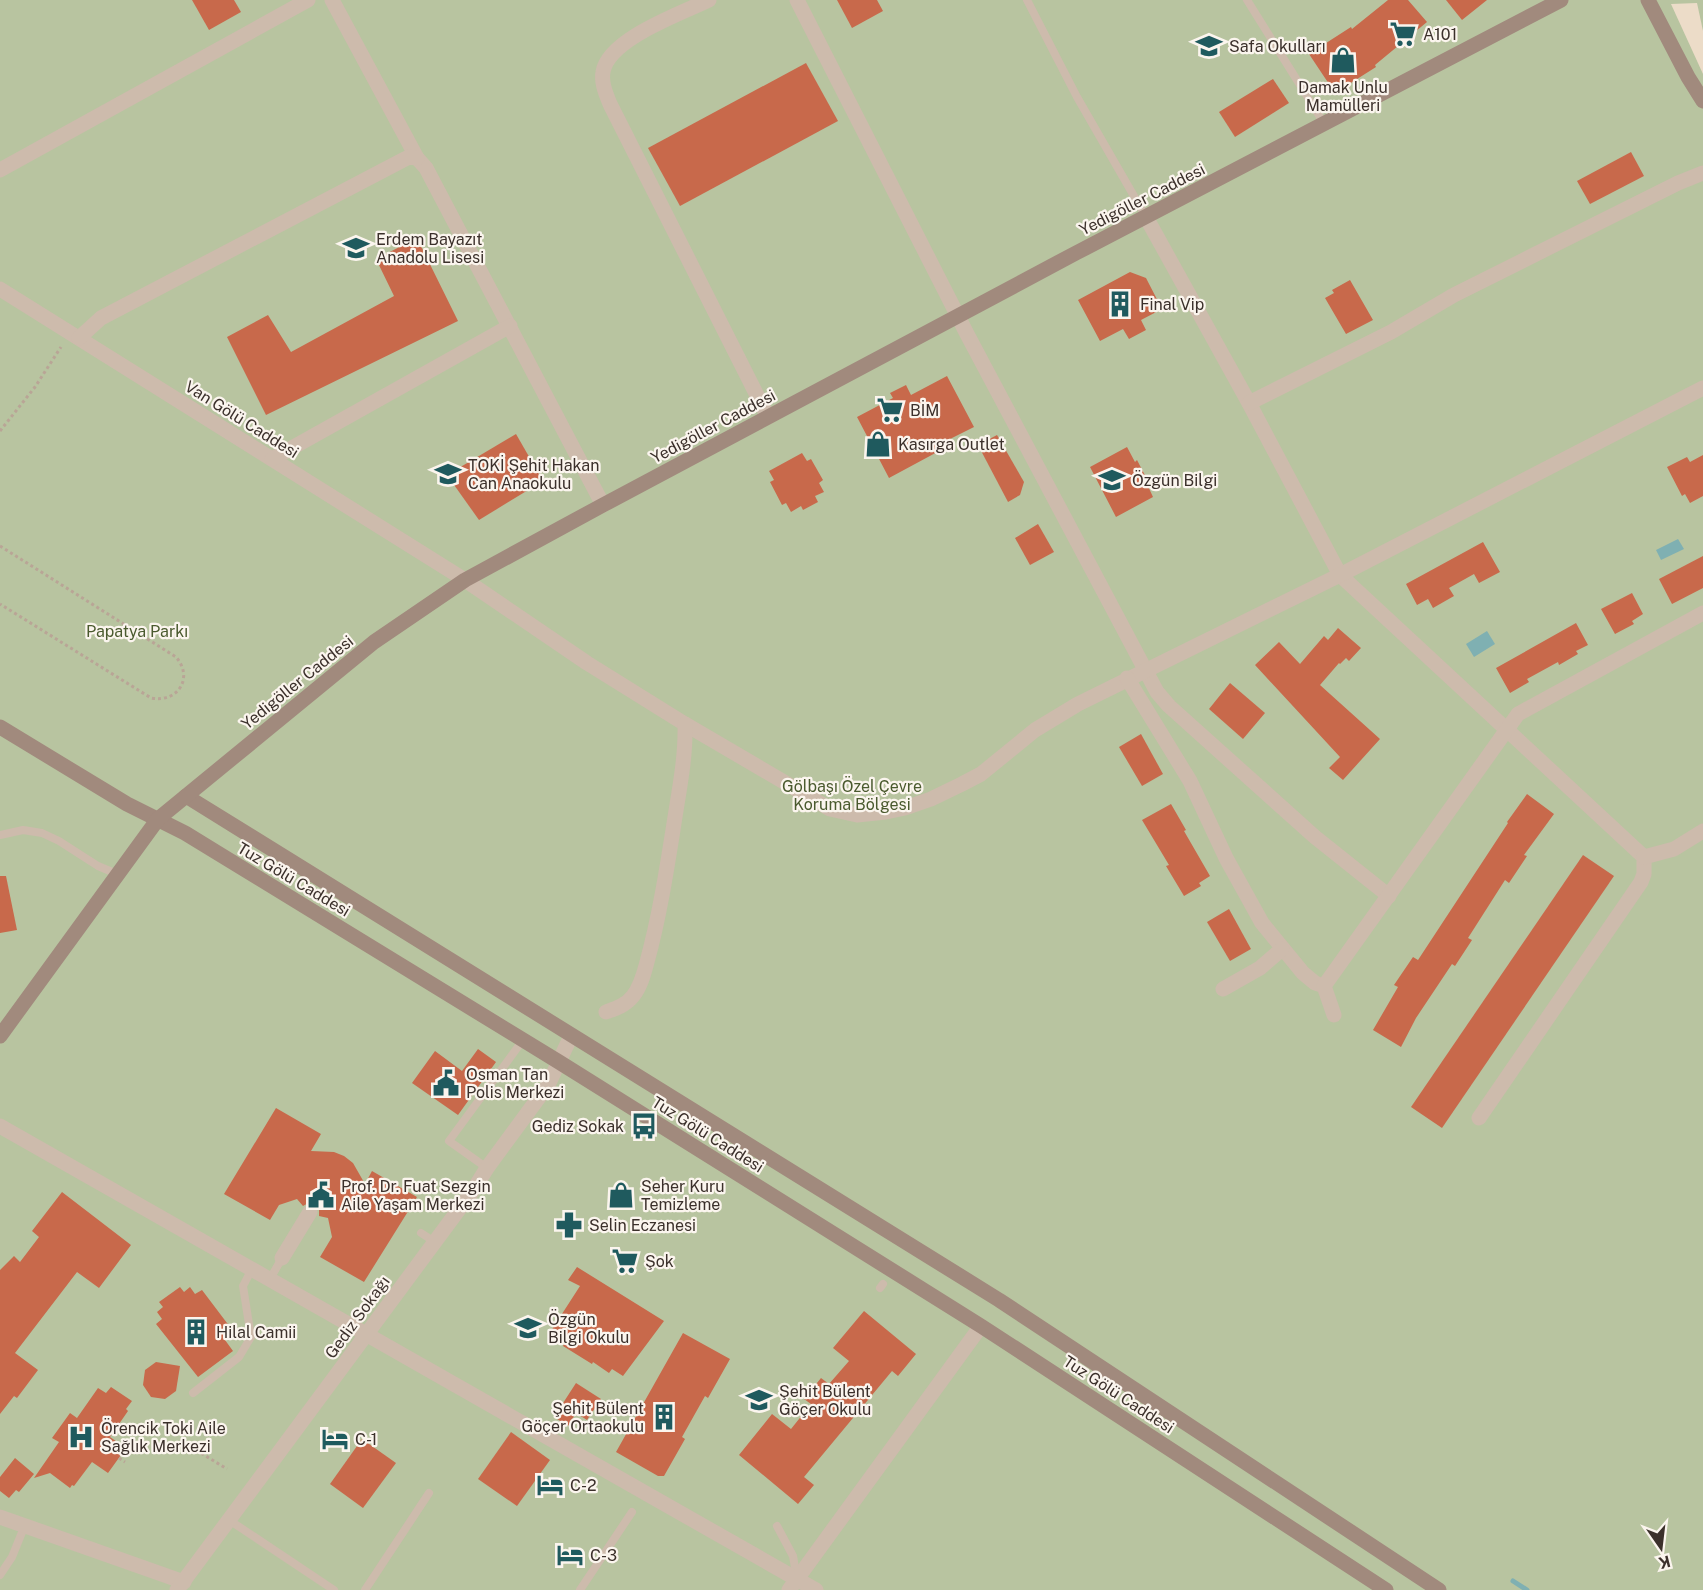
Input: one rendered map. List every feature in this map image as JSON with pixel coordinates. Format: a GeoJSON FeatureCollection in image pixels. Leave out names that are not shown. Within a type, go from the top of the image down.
{"type":"FeatureCollection","features":[{"type":"Feature","properties":{"kind":"street"},"geometry":{"type":"LineString","coordinates":[[0,170],[308,0]]}},
{"type":"Feature","properties":{"kind":"street"},"geometry":{"type":"LineString","coordinates":[[332,0],[417,158],[426,168],[603,505]]}},
{"type":"Feature","properties":{"kind":"street"},"geometry":{"type":"LineString","coordinates":[[710,0],[631,38],[608,59],[603,72],[604,87],[610,104],[768,417]]}},
{"type":"Feature","properties":{"kind":"street"},"geometry":{"type":"LineString","coordinates":[[797,0],[957,316],[1157,692],[1168,706],[1315,837],[1389,896]]}},
{"type":"Feature","properties":{"kind":"street","name":"Yedigöller Caddesi"},"geometry":{"type":"LineString","coordinates":[[0,1036],[158,819],[374,642],[465,580],[957,316],[1561,0]]}},
{"type":"Feature","properties":{"kind":"street"},"geometry":{"type":"LineString","coordinates":[[1648,0],[1703,101]]}},
{"type":"Feature","properties":{"kind":"street"},"geometry":{"type":"LineString","coordinates":[[79,338],[101,318],[403,160],[409,157],[417,158]]}},
{"type":"Feature","properties":{"kind":"street"},"geometry":{"type":"LineString","coordinates":[[1249,403],[1391,332],[1465,290],[1678,183],[1703,173]]}},
{"type":"Feature","properties":{"kind":"street"},"geometry":{"type":"LineString","coordinates":[[1146,217],[1249,403],[1340,575],[1644,857],[1644,874],[1641,882],[1479,1118]]}},
{"type":"Feature","properties":{"kind":"street","name":"Van Gölü Caddesi"},"geometry":{"type":"LineString","coordinates":[[0,289],[465,580],[540,632],[685,724],[830,809],[857,815],[905,808],[962,784],[981,774],[1044,725],[1078,704],[1340,575],[1703,388]]}},
{"type":"Feature","properties":{"kind":"street"},"geometry":{"type":"LineString","coordinates":[[272,459],[510,326]]}},
{"type":"Feature","properties":{"kind":"street"},"geometry":{"type":"LineString","coordinates":[[1324,986],[1518,714],[1703,613]]}},
{"type":"Feature","properties":{"kind":"street"},"geometry":{"type":"LineString","coordinates":[[1127,678],[1190,781],[1226,858],[1262,923],[1303,973],[1315,983],[1324,986]]}},
{"type":"Feature","properties":{"kind":"street"},"geometry":{"type":"LineString","coordinates":[[606,1012],[622,1006],[634,995],[643,978],[653,943],[679,791],[686,742],[685,724]]}},
{"type":"Feature","properties":{"kind":"street","name":"Tuz Gölü Caddesi"},"geometry":{"type":"LineString","coordinates":[[0,727],[127,804],[184,833],[559,1062],[981,1326],[1386,1590]]}},
{"type":"Feature","properties":{"kind":"street","name":"Tuz Gölü Caddesi"},"geometry":{"type":"LineString","coordinates":[[186,795],[999,1300],[1439,1590]]}},
{"type":"Feature","properties":{"kind":"street"},"geometry":{"type":"LineString","coordinates":[[1644,857],[1674,849],[1703,831]]}},
{"type":"Feature","properties":{"kind":"street"},"geometry":{"type":"LineString","coordinates":[[1223,989],[1260,968],[1282,949]]}},
{"type":"Feature","properties":{"kind":"street"},"geometry":{"type":"LineString","coordinates":[[1324,986],[1334,1015]]}},
{"type":"Feature","properties":{"kind":"street","name":"Gediz Sokağı"},"geometry":{"type":"LineString","coordinates":[[180,1586],[474,1189],[548,1085],[571,1036]]}},
{"type":"Feature","properties":{"kind":"street"},"geometry":{"type":"LineString","coordinates":[[0,1126],[270,1279],[311,1297],[366,1335],[793,1585],[816,1590]]}},
{"type":"Feature","properties":{"kind":"street"},"geometry":{"type":"LineString","coordinates":[[282,1258],[310,1212]]}},
{"type":"Feature","properties":{"kind":"street"},"geometry":{"type":"LineString","coordinates":[[793,1585],[981,1326]]}},
{"type":"Feature","properties":{"kind":"street"},"geometry":{"type":"LineString","coordinates":[[0,1517],[180,1586]]}},
{"type":"Feature","properties":{"kind":"lane"},"geometry":{"type":"LineString","coordinates":[[1027,0],[1077,97],[1146,217]]}},
{"type":"Feature","properties":{"kind":"lane"},"geometry":{"type":"LineString","coordinates":[[1247,0],[1325,125]]}},
{"type":"Feature","properties":{"kind":"lane"},"geometry":{"type":"LineString","coordinates":[[0,835],[23,830],[42,834],[59,841],[98,866],[117,874]]}},
{"type":"Feature","properties":{"kind":"lane"},"geometry":{"type":"LineString","coordinates":[[487,1168],[449,1140],[523,1040]]}},
{"type":"Feature","properties":{"kind":"lane"},"geometry":{"type":"LineString","coordinates":[[422,1233],[435,1242]]}},
{"type":"Feature","properties":{"kind":"lane"},"geometry":{"type":"LineString","coordinates":[[270,1279],[282,1258]]}},
{"type":"Feature","properties":{"kind":"lane"},"geometry":{"type":"LineString","coordinates":[[193,1393],[240,1357],[251,1337],[243,1286],[252,1269]]}},
{"type":"Feature","properties":{"kind":"lane"},"geometry":{"type":"LineString","coordinates":[[365,1590],[429,1493]]}},
{"type":"Feature","properties":{"kind":"lane"},"geometry":{"type":"LineString","coordinates":[[580,1590],[632,1512]]}},
{"type":"Feature","properties":{"kind":"lane"},"geometry":{"type":"LineString","coordinates":[[229,1520],[334,1590]]}},
{"type":"Feature","properties":{"kind":"lane"},"geometry":{"type":"LineString","coordinates":[[0,1575],[12,1557],[25,1525]]}},
{"type":"Feature","properties":{"kind":"lane"},"geometry":{"type":"LineString","coordinates":[[777,1527],[793,1556],[793,1585]]}},
{"type":"Feature","properties":{"kind":"path"},"geometry":{"type":"LineString","coordinates":[[0,431],[35,387],[61,347]]}},
{"type":"Feature","properties":{"kind":"path"},"geometry":{"type":"LineString","coordinates":[[0,546],[176,657],[183,669],[182,684],[173,696],[158,700],[151,698],[0,604]]}},
{"type":"Feature","properties":{"kind":"path"},"geometry":{"type":"LineString","coordinates":[[191,1448],[227,1469]]}},
{"type":"Feature","properties":{"kind":"path"},"geometry":{"type":"LineString","coordinates":[[119,1458],[125,1462]]}},
{"type":"Feature","properties":{"kind":"green space","name":"Gölbaşı Özel Çevre Koruma Bölgesi"},"geometry":{"type":"Polygon","coordinates":[[[0,0],[1703,0],[1703,1590],[0,1590],[0,0]]]}},
{"type":"Feature","properties":{"kind":"shaded area"},"geometry":{"type":"Polygon","coordinates":[[[1697,3],[1703,31],[1703,74],[1671,4],[1697,3]]]}},
{"type":"Feature","properties":{"kind":"water"},"geometry":{"type":"Polygon","coordinates":[[[1678,539],[1684,549],[1661,560],[1656,550],[1678,539]]]}},
{"type":"Feature","properties":{"kind":"water"},"geometry":{"type":"Polygon","coordinates":[[[1487,631],[1495,644],[1474,657],[1466,644],[1487,631]]]}},
{"type":"Feature","properties":{"kind":"building"},"geometry":{"type":"Polygon","coordinates":[[[192,0],[234,0],[241,12],[209,30],[192,0]]]}},
{"type":"Feature","properties":{"kind":"building"},"geometry":{"type":"Polygon","coordinates":[[[837,0],[877,0],[883,11],[852,28],[837,0]]]}},
{"type":"Feature","properties":{"kind":"building"},"geometry":{"type":"Polygon","coordinates":[[[1388,0],[1408,0],[1427,22],[1375,65],[1376,67],[1335,93],[1309,54],[1351,27],[1352,29],[1388,0]]]}},
{"type":"Feature","properties":{"kind":"building"},"geometry":{"type":"Polygon","coordinates":[[[1446,0],[1487,0],[1462,20],[1446,0]]]}},
{"type":"Feature","properties":{"kind":"building"},"geometry":{"type":"Polygon","coordinates":[[[806,63],[838,121],[680,206],[648,148],[806,63]]]}},
{"type":"Feature","properties":{"kind":"building"},"geometry":{"type":"Polygon","coordinates":[[[1273,79],[1289,103],[1235,137],[1219,112],[1273,79]]]}},
{"type":"Feature","properties":{"kind":"building"},"geometry":{"type":"Polygon","coordinates":[[[1631,152],[1644,176],[1590,204],[1577,181],[1631,152]]]}},
{"type":"Feature","properties":{"kind":"building"},"geometry":{"type":"Polygon","coordinates":[[[417,238],[458,321],[266,415],[227,337],[268,315],[291,352],[394,296],[376,259],[417,238]]]}},
{"type":"Feature","properties":{"kind":"building","name":"Final Vip"},"geometry":{"type":"Polygon","coordinates":[[[1130,272],[1146,278],[1162,309],[1141,320],[1146,330],[1129,339],[1123,329],[1100,341],[1078,300],[1130,272]]]}},
{"type":"Feature","properties":{"kind":"building"},"geometry":{"type":"Polygon","coordinates":[[[1350,280],[1373,320],[1346,334],[1325,298],[1334,293],[1332,290],[1350,280]]]}},
{"type":"Feature","properties":{"kind":"building"},"geometry":{"type":"Polygon","coordinates":[[[947,376],[974,427],[938,445],[941,450],[889,478],[857,417],[893,398],[890,393],[906,385],[911,395],[947,376]]]}},
{"type":"Feature","properties":{"kind":"building","name":"TOKİ Şehit Hakan Can Anaokulu"},"geometry":{"type":"Polygon","coordinates":[[[516,434],[543,481],[479,520],[447,475],[516,434]]]}},
{"type":"Feature","properties":{"kind":"building"},"geometry":{"type":"Polygon","coordinates":[[[997,435],[1024,482],[1020,495],[1008,502],[978,445],[997,435]]]}},
{"type":"Feature","properties":{"kind":"building"},"geometry":{"type":"Polygon","coordinates":[[[1127,447],[1149,483],[1147,484],[1153,497],[1116,517],[1090,467],[1127,447]]]}},
{"type":"Feature","properties":{"kind":"building"},"geometry":{"type":"Polygon","coordinates":[[[802,453],[807,461],[811,459],[823,480],[819,483],[824,492],[815,496],[818,502],[803,510],[801,506],[791,512],[786,503],[782,505],[770,482],[774,480],[769,471],[802,453]]]}},
{"type":"Feature","properties":{"kind":"building"},"geometry":{"type":"Polygon","coordinates":[[[1703,455],[1703,496],[1690,503],[1685,494],[1682,496],[1667,467],[1687,457],[1690,462],[1703,455]]]}},
{"type":"Feature","properties":{"kind":"building"},"geometry":{"type":"Polygon","coordinates":[[[1038,524],[1054,552],[1030,565],[1015,538],[1038,524]]]}},
{"type":"Feature","properties":{"kind":"building"},"geometry":{"type":"Polygon","coordinates":[[[1483,542],[1500,572],[1479,583],[1474,574],[1449,588],[1454,596],[1433,608],[1428,599],[1417,605],[1406,584],[1483,542]]]}},
{"type":"Feature","properties":{"kind":"building"},"geometry":{"type":"Polygon","coordinates":[[[1703,556],[1703,588],[1672,604],[1659,579],[1703,556]]]}},
{"type":"Feature","properties":{"kind":"building"},"geometry":{"type":"Polygon","coordinates":[[[1632,593],[1643,614],[1632,621],[1634,624],[1615,634],[1601,609],[1632,593]]]}},
{"type":"Feature","properties":{"kind":"building"},"geometry":{"type":"Polygon","coordinates":[[[1576,623],[1588,645],[1576,651],[1578,654],[1559,665],[1558,662],[1527,679],[1529,682],[1510,693],[1496,668],[1576,623]]]}},
{"type":"Feature","properties":{"kind":"building"},"geometry":{"type":"Polygon","coordinates":[[[1338,628],[1361,648],[1349,661],[1346,658],[1339,663],[1320,685],[1380,739],[1343,780],[1329,768],[1340,757],[1255,665],[1279,642],[1300,664],[1324,636],[1328,640],[1338,628]]]}},
{"type":"Feature","properties":{"kind":"building"},"geometry":{"type":"Polygon","coordinates":[[[1230,683],[1265,713],[1243,739],[1209,709],[1230,683]]]}},
{"type":"Feature","properties":{"kind":"building"},"geometry":{"type":"Polygon","coordinates":[[[1141,734],[1163,774],[1142,786],[1119,747],[1141,734]]]}},
{"type":"Feature","properties":{"kind":"building"},"geometry":{"type":"Polygon","coordinates":[[[1527,794],[1554,814],[1524,855],[1527,856],[1509,883],[1505,880],[1468,938],[1472,940],[1455,966],[1452,964],[1416,1018],[1401,1047],[1373,1030],[1398,987],[1394,985],[1413,957],[1418,960],[1527,794]]]}},
{"type":"Feature","properties":{"kind":"building"},"geometry":{"type":"Polygon","coordinates":[[[1171,804],[1210,876],[1199,883],[1201,886],[1184,896],[1166,866],[1169,865],[1142,820],[1171,804]]]}},
{"type":"Feature","properties":{"kind":"building"},"geometry":{"type":"Polygon","coordinates":[[[1583,855],[1614,876],[1442,1128],[1411,1107],[1583,855]]]}},
{"type":"Feature","properties":{"kind":"building"},"geometry":{"type":"Polygon","coordinates":[[[0,876],[6,876],[17,930],[0,933],[0,876]]]}},
{"type":"Feature","properties":{"kind":"building"},"geometry":{"type":"Polygon","coordinates":[[[1229,909],[1251,949],[1230,961],[1207,922],[1229,909]]]}},
{"type":"Feature","properties":{"kind":"building","name":"Osman Tan Polis Merkezi"},"geometry":{"type":"Polygon","coordinates":[[[478,1049],[496,1062],[458,1115],[412,1083],[435,1051],[462,1071],[478,1049]]]}},
{"type":"Feature","properties":{"kind":"building","name":"Prof. Dr. Fuat Sezgin Aile Yaşam Merkezi"},"geometry":{"type":"Polygon","coordinates":[[[276,1108],[321,1134],[311,1151],[334,1152],[344,1156],[353,1163],[365,1184],[372,1171],[417,1197],[364,1282],[320,1257],[332,1237],[328,1218],[319,1216],[319,1208],[316,1204],[310,1202],[303,1206],[297,1199],[279,1205],[270,1220],[224,1194],[276,1108]]]}},
{"type":"Feature","properties":{"kind":"building"},"geometry":{"type":"Polygon","coordinates":[[[62,1192],[131,1245],[99,1288],[77,1272],[15,1353],[38,1370],[17,1398],[14,1396],[0,1414],[0,1270],[14,1256],[20,1262],[39,1237],[32,1231],[62,1192]]]}},
{"type":"Feature","properties":{"kind":"building"},"geometry":{"type":"Polygon","coordinates":[[[577,1267],[664,1321],[623,1376],[612,1369],[609,1373],[593,1362],[592,1364],[563,1346],[564,1344],[549,1334],[580,1286],[568,1280],[577,1267]]]}},
{"type":"Feature","properties":{"kind":"building","name":"Hilal Camii"},"geometry":{"type":"Polygon","coordinates":[[[180,1287],[184,1292],[190,1287],[195,1294],[202,1290],[230,1327],[227,1329],[232,1335],[225,1340],[233,1351],[198,1377],[156,1324],[162,1319],[157,1312],[163,1307],[159,1302],[180,1287]]]}},
{"type":"Feature","properties":{"kind":"building"},"geometry":{"type":"Polygon","coordinates":[[[864,1311],[916,1354],[898,1376],[892,1371],[804,1477],[814,1485],[798,1504],[739,1455],[772,1414],[791,1429],[811,1404],[804,1399],[821,1378],[829,1384],[849,1361],[833,1348],[864,1311]]]}},
{"type":"Feature","properties":{"kind":"building","name":"Şehit Bülent Göçer Ortaokulu"},"geometry":{"type":"Polygon","coordinates":[[[683,1333],[730,1359],[708,1398],[705,1396],[682,1437],[685,1439],[664,1476],[658,1476],[616,1452],[683,1333]]]}},
{"type":"Feature","properties":{"kind":"building"},"geometry":{"type":"Polygon","coordinates":[[[156,1362],[180,1366],[176,1391],[165,1399],[151,1397],[143,1385],[145,1370],[156,1362]]]}},
{"type":"Feature","properties":{"kind":"building"},"geometry":{"type":"Polygon","coordinates":[[[576,1383],[601,1399],[587,1420],[576,1413],[568,1426],[554,1417],[576,1383]]]}},
{"type":"Feature","properties":{"kind":"building","name":"Örencik Toki Aile Sağlık Merkezi"},"geometry":{"type":"Polygon","coordinates":[[[111,1387],[132,1401],[126,1409],[128,1411],[110,1437],[126,1448],[108,1473],[92,1462],[70,1488],[50,1473],[34,1478],[59,1442],[52,1438],[70,1413],[77,1418],[98,1388],[106,1393],[111,1387]]]}},
{"type":"Feature","properties":{"kind":"building"},"geometry":{"type":"Polygon","coordinates":[[[511,1432],[550,1460],[517,1506],[478,1479],[511,1432]]]}},
{"type":"Feature","properties":{"kind":"building"},"geometry":{"type":"Polygon","coordinates":[[[362,1439],[396,1463],[363,1508],[330,1484],[362,1439]]]}},
{"type":"Feature","properties":{"kind":"building"},"geometry":{"type":"Polygon","coordinates":[[[15,1458],[34,1474],[19,1492],[16,1490],[9,1498],[0,1491],[0,1477],[15,1458]]]}},
{"type":"Feature","properties":{"kind":"waterway"},"geometry":{"type":"LineString","coordinates":[[1513,1581],[1527,1590]]}},
{"type":"Feature","properties":{"kind":"place","name":"A101"},"geometry":{"type":"Point","coordinates":[1403,34]}},
{"type":"Feature","properties":{"kind":"place","name":"Safa Okulları"},"geometry":{"type":"Point","coordinates":[1209,46]}},
{"type":"Feature","properties":{"kind":"place","name":"Damak Unlu Mamülleri"},"geometry":{"type":"Point","coordinates":[1343,60]}},
{"type":"Feature","properties":{"kind":"place","name":"Erdem Bayazıt Anadolu Lisesi"},"geometry":{"type":"Point","coordinates":[356,248]}},
{"type":"Feature","properties":{"kind":"place","name":"Final Vip"},"geometry":{"type":"Point","coordinates":[1120,304]}},
{"type":"Feature","properties":{"kind":"place","name":"BİM"},"geometry":{"type":"Point","coordinates":[890,410]}},
{"type":"Feature","properties":{"kind":"place","name":"Kasırga Outlet"},"geometry":{"type":"Point","coordinates":[878,444]}},
{"type":"Feature","properties":{"kind":"place","name":"TOKİ Şehit Hakan Can Anaokulu"},"geometry":{"type":"Point","coordinates":[448,474]}},
{"type":"Feature","properties":{"kind":"place","name":"Özgün Bilgi"},"geometry":{"type":"Point","coordinates":[1112,480]}},
{"type":"Feature","properties":{"kind":"place","name":"Osman Tan Polis Merkezi"},"geometry":{"type":"Point","coordinates":[446,1083]}},
{"type":"Feature","properties":{"kind":"place","name":"Gediz Sokak"},"geometry":{"type":"Point","coordinates":[644,1126]}},
{"type":"Feature","properties":{"kind":"place","name":"Prof. Dr. Fuat Sezgin Aile Yaşam Merkezi"},"geometry":{"type":"Point","coordinates":[321,1195]}},
{"type":"Feature","properties":{"kind":"place","name":"Seher Kuru Temizleme"},"geometry":{"type":"Point","coordinates":[621,1195]}},
{"type":"Feature","properties":{"kind":"place","name":"Selin Eczanesi"},"geometry":{"type":"Point","coordinates":[569,1225]}},
{"type":"Feature","properties":{"kind":"place","name":"Şok"},"geometry":{"type":"Point","coordinates":[625,1261]}},
{"type":"Feature","properties":{"kind":"place","name":"Özgün Bilgi Okulu"},"geometry":{"type":"Point","coordinates":[528,1328]}},
{"type":"Feature","properties":{"kind":"place","name":"Hilal Camii"},"geometry":{"type":"Point","coordinates":[196,1332]}},
{"type":"Feature","properties":{"kind":"place","name":"Şehit Bülent Göçer Okulu"},"geometry":{"type":"Point","coordinates":[759,1400]}},
{"type":"Feature","properties":{"kind":"place","name":"Şehit Bülent Göçer Ortaokulu"},"geometry":{"type":"Point","coordinates":[664,1417]}},
{"type":"Feature","properties":{"kind":"place","name":"Örencik Toki Aile Sağlık Merkezi"},"geometry":{"type":"Point","coordinates":[81,1437]}},
{"type":"Feature","properties":{"kind":"place","name":"C-1"},"geometry":{"type":"Point","coordinates":[335,1439]}},
{"type":"Feature","properties":{"kind":"place","name":"C-2"},"geometry":{"type":"Point","coordinates":[550,1485]}},
{"type":"Feature","properties":{"kind":"place","name":"C-3"},"geometry":{"type":"Point","coordinates":[570,1555]}},
{"type":"Feature","properties":{"kind":"park label","name":"Papatya Parkı"},"geometry":{"type":"Point","coordinates":[137,631]}}]}
